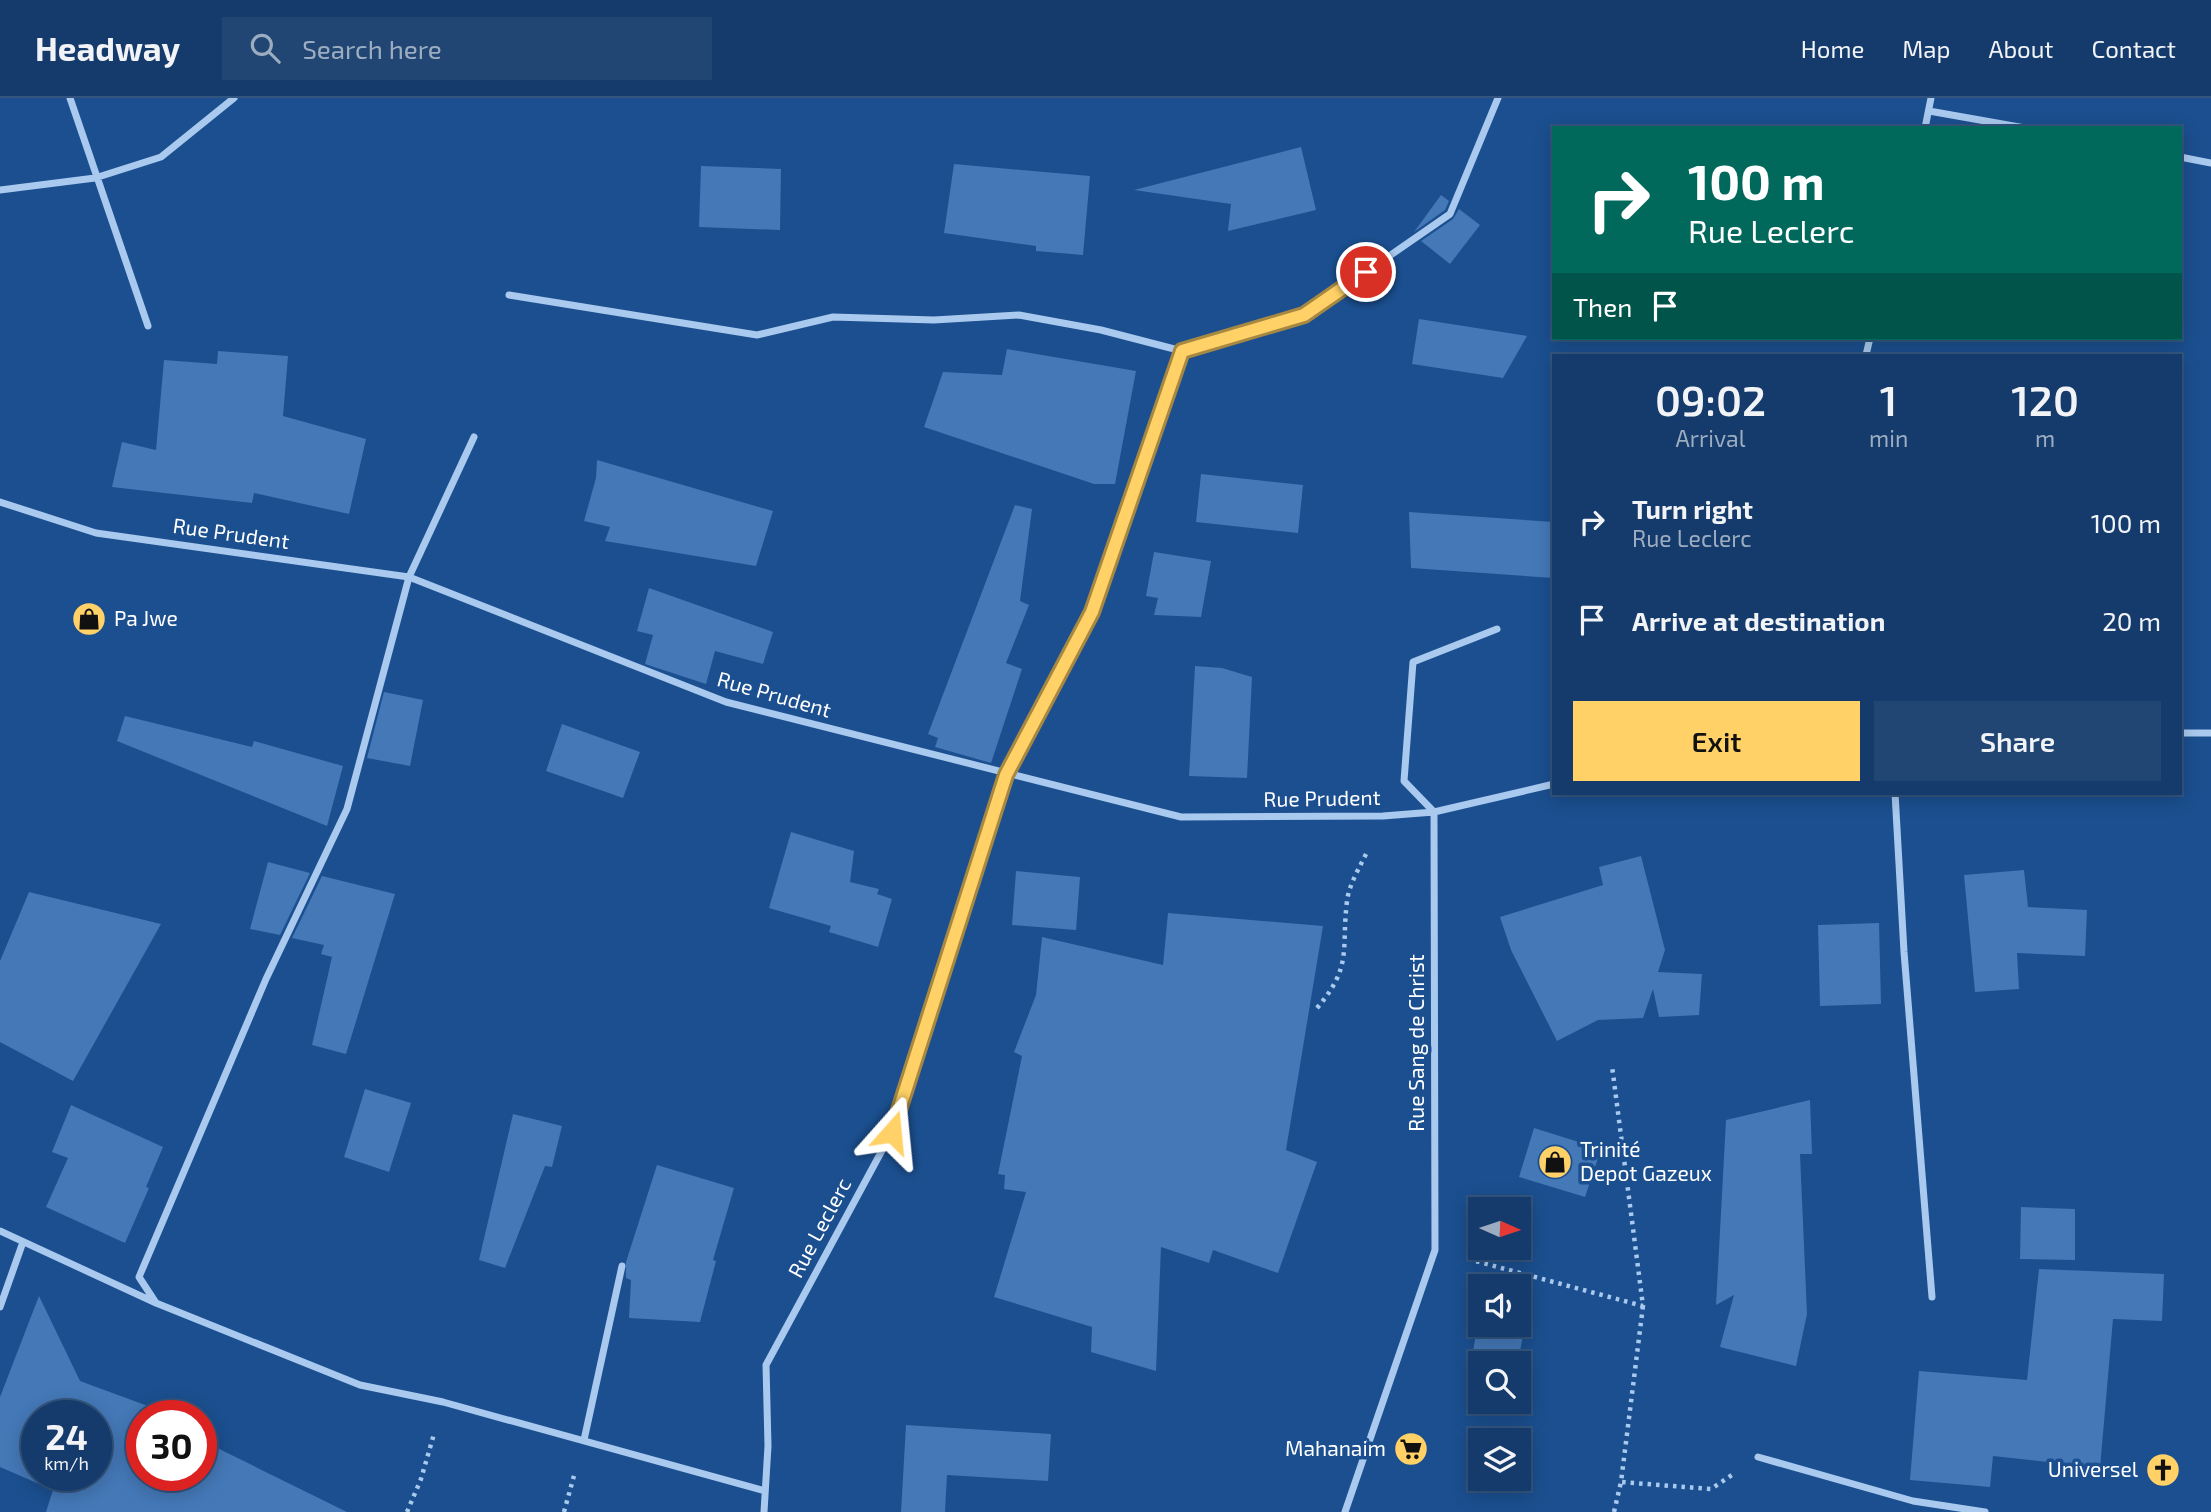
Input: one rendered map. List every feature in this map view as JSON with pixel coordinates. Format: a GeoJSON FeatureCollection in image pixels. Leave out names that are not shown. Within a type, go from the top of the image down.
{"type":"FeatureCollection","features":[{"type":"Feature","properties":{"kind":"street"},"geometry":{"type":"LineString","coordinates":[[70,98],[95,178],[148,326]]}},
{"type":"Feature","properties":{"kind":"street"},"geometry":{"type":"LineString","coordinates":[[0,190],[95,178],[161,157],[234,98]]}},
{"type":"Feature","properties":{"kind":"street"},"geometry":{"type":"LineString","coordinates":[[509,295],[757,335],[833,317],[934,320],[1019,315],[1101,330],[1182,351],[1304,315],[1450,214],[1498,98]]}},
{"type":"Feature","properties":{"kind":"street"},"geometry":{"type":"LineString","coordinates":[[1925,126],[1931,98]]}},
{"type":"Feature","properties":{"kind":"street"},"geometry":{"type":"LineString","coordinates":[[1929,111],[2014,126]]}},
{"type":"Feature","properties":{"kind":"street"},"geometry":{"type":"LineString","coordinates":[[2182,157],[2211,163]]}},
{"type":"Feature","properties":{"kind":"street","name":"Rue Leclerc"},"geometry":{"type":"LineString","coordinates":[[764,1512],[766,1365],[892,1132],[1006,775],[1092,612],[1182,351]]}},
{"type":"Feature","properties":{"kind":"street"},"geometry":{"type":"LineString","coordinates":[[156,1303],[139,1277],[266,979],[347,809],[409,577],[474,437]]}},
{"type":"Feature","properties":{"kind":"street","name":"Rue Prudent"},"geometry":{"type":"LineString","coordinates":[[0,502],[96,533],[409,577],[726,702],[1006,775],[1181,817],[1382,816],[1434,812],[1552,784]]}},
{"type":"Feature","properties":{"kind":"street"},"geometry":{"type":"LineString","coordinates":[[1434,812],[1404,781],[1413,662],[1497,629]]}},
{"type":"Feature","properties":{"kind":"street"},"geometry":{"type":"LineString","coordinates":[[2182,733],[2211,733]]}},
{"type":"Feature","properties":{"kind":"street"},"geometry":{"type":"LineString","coordinates":[[1895,795],[1904,952],[1932,1297]]}},
{"type":"Feature","properties":{"kind":"street","name":"Rue Sang de Christ"},"geometry":{"type":"LineString","coordinates":[[1345,1512],[1435,1250],[1434,812]]}},
{"type":"Feature","properties":{"kind":"street"},"geometry":{"type":"LineString","coordinates":[[0,1231],[156,1303],[360,1385],[443,1402],[765,1491]]}},
{"type":"Feature","properties":{"kind":"street"},"geometry":{"type":"LineString","coordinates":[[0,1307],[23,1242]]}},
{"type":"Feature","properties":{"kind":"street"},"geometry":{"type":"LineString","coordinates":[[584,1440],[622,1266]]}},
{"type":"Feature","properties":{"kind":"street"},"geometry":{"type":"LineString","coordinates":[[1758,1457],[1913,1501],[1985,1512]]}},
{"type":"Feature","properties":{"kind":"path"},"geometry":{"type":"LineString","coordinates":[[1317,1008],[1336,986],[1347,943],[1347,899],[1382,816]]}},
{"type":"Feature","properties":{"kind":"path"},"geometry":{"type":"LineString","coordinates":[[1612,1066],[1643,1306],[1621,1482],[1614,1512]]}},
{"type":"Feature","properties":{"kind":"path"},"geometry":{"type":"LineString","coordinates":[[1435,1250],[1643,1306]]}},
{"type":"Feature","properties":{"kind":"path"},"geometry":{"type":"LineString","coordinates":[[407,1512],[421,1479],[443,1402]]}},
{"type":"Feature","properties":{"kind":"path"},"geometry":{"type":"LineString","coordinates":[[1621,1482],[1711,1489],[1758,1457]]}},
{"type":"Feature","properties":{"kind":"building"},"geometry":{"type":"Polygon","coordinates":[[[1301,147],[1316,210],[1228,231],[1231,204],[1134,190],[1301,147]]]}},
{"type":"Feature","properties":{"kind":"building"},"geometry":{"type":"Polygon","coordinates":[[[954,164],[1090,176],[1083,255],[1036,251],[1036,246],[944,233],[954,164]]]}},
{"type":"Feature","properties":{"kind":"building"},"geometry":{"type":"Polygon","coordinates":[[[701,166],[781,169],[780,230],[699,227],[701,166]]]}},
{"type":"Feature","properties":{"kind":"building"},"geometry":{"type":"Polygon","coordinates":[[[1441,195],[1449,201],[1445,210],[1414,232],[1441,195]]]}},
{"type":"Feature","properties":{"kind":"building"},"geometry":{"type":"Polygon","coordinates":[[[1459,209],[1480,225],[1450,264],[1421,241],[1453,219],[1459,209]]]}},
{"type":"Feature","properties":{"kind":"building"},"geometry":{"type":"Polygon","coordinates":[[[1419,319],[1527,336],[1503,378],[1412,364],[1419,319]]]}},
{"type":"Feature","properties":{"kind":"building"},"geometry":{"type":"Polygon","coordinates":[[[1007,349],[1136,371],[1115,484],[1094,484],[924,427],[943,372],[1002,375],[1007,349]]]}},
{"type":"Feature","properties":{"kind":"building"},"geometry":{"type":"Polygon","coordinates":[[[218,351],[288,356],[283,416],[366,439],[349,514],[254,493],[252,503],[112,487],[122,442],[156,450],[164,360],[217,364],[218,351]]]}},
{"type":"Feature","properties":{"kind":"building"},"geometry":{"type":"Polygon","coordinates":[[[597,460],[773,511],[756,566],[605,541],[610,527],[584,521],[596,478],[597,460]]]}},
{"type":"Feature","properties":{"kind":"building"},"geometry":{"type":"Polygon","coordinates":[[[1201,474],[1303,485],[1298,533],[1196,522],[1201,474]]]}},
{"type":"Feature","properties":{"kind":"building"},"geometry":{"type":"Polygon","coordinates":[[[1015,505],[1032,509],[1020,601],[1029,605],[1006,663],[1022,669],[991,763],[935,747],[938,738],[928,734],[1015,505]]]}},
{"type":"Feature","properties":{"kind":"building"},"geometry":{"type":"Polygon","coordinates":[[[1409,512],[1552,522],[1552,578],[1411,568],[1409,512]]]}},
{"type":"Feature","properties":{"kind":"building"},"geometry":{"type":"Polygon","coordinates":[[[1154,552],[1211,561],[1201,617],[1154,615],[1158,598],[1146,596],[1154,552]]]}},
{"type":"Feature","properties":{"kind":"building"},"geometry":{"type":"Polygon","coordinates":[[[649,588],[773,632],[763,664],[715,651],[706,684],[645,664],[653,635],[637,631],[649,588]]]}},
{"type":"Feature","properties":{"kind":"building"},"geometry":{"type":"Polygon","coordinates":[[[1195,666],[1222,668],[1252,677],[1247,778],[1189,776],[1195,666]]]}},
{"type":"Feature","properties":{"kind":"building"},"geometry":{"type":"Polygon","coordinates":[[[384,692],[423,700],[410,766],[367,758],[384,692]]]}},
{"type":"Feature","properties":{"kind":"building"},"geometry":{"type":"Polygon","coordinates":[[[125,716],[252,747],[254,741],[343,766],[327,826],[117,741],[125,716]]]}},
{"type":"Feature","properties":{"kind":"building"},"geometry":{"type":"Polygon","coordinates":[[[562,724],[640,752],[623,798],[546,771],[562,724]]]}},
{"type":"Feature","properties":{"kind":"building"},"geometry":{"type":"Polygon","coordinates":[[[791,832],[854,851],[850,882],[879,889],[877,894],[892,899],[878,947],[829,932],[831,926],[769,908],[791,832]]]}},
{"type":"Feature","properties":{"kind":"building"},"geometry":{"type":"Polygon","coordinates":[[[1641,856],[1665,950],[1658,972],[1702,974],[1699,1015],[1659,1017],[1653,989],[1643,1018],[1598,1020],[1557,1041],[1511,950],[1500,917],[1603,885],[1599,867],[1641,856]]]}},
{"type":"Feature","properties":{"kind":"building"},"geometry":{"type":"Polygon","coordinates":[[[268,862],[310,873],[280,935],[250,929],[268,862]]]}},
{"type":"Feature","properties":{"kind":"building"},"geometry":{"type":"Polygon","coordinates":[[[2024,870],[2028,907],[2087,910],[2085,956],[2017,953],[2019,989],[1975,992],[1964,875],[2024,870]]]}},
{"type":"Feature","properties":{"kind":"building"},"geometry":{"type":"Polygon","coordinates":[[[1016,871],[1080,877],[1076,930],[1012,925],[1016,871]]]}},
{"type":"Feature","properties":{"kind":"building"},"geometry":{"type":"Polygon","coordinates":[[[322,876],[395,894],[346,1054],[312,1045],[332,957],[321,954],[324,945],[292,938],[322,876]]]}},
{"type":"Feature","properties":{"kind":"building"},"geometry":{"type":"Polygon","coordinates":[[[29,892],[161,924],[73,1081],[0,1042],[0,961],[29,892]]]}},
{"type":"Feature","properties":{"kind":"building"},"geometry":{"type":"Polygon","coordinates":[[[1168,913],[1323,926],[1286,1150],[1317,1162],[1278,1273],[1213,1250],[1209,1263],[1161,1247],[1156,1371],[1091,1352],[1092,1327],[994,1297],[1026,1192],[1004,1189],[1005,1175],[998,1174],[1022,1056],[1014,1052],[1036,995],[1042,937],[1163,965],[1168,913]]]}},
{"type":"Feature","properties":{"kind":"building"},"geometry":{"type":"Polygon","coordinates":[[[1879,923],[1881,1004],[1820,1006],[1818,925],[1879,923]]]}},
{"type":"Feature","properties":{"kind":"building"},"geometry":{"type":"Polygon","coordinates":[[[365,1089],[411,1103],[389,1172],[344,1157],[365,1089]]]}},
{"type":"Feature","properties":{"kind":"building"},"geometry":{"type":"Polygon","coordinates":[[[1810,1100],[1812,1154],[1800,1154],[1807,1314],[1796,1366],[1720,1347],[1734,1295],[1716,1305],[1726,1120],[1810,1100]]]}},
{"type":"Feature","properties":{"kind":"building"},"geometry":{"type":"Polygon","coordinates":[[[71,1105],[163,1147],[125,1243],[46,1207],[68,1158],[52,1152],[71,1105]]]}},
{"type":"Feature","properties":{"kind":"building"},"geometry":{"type":"Polygon","coordinates":[[[513,1114],[562,1126],[552,1167],[545,1166],[505,1268],[479,1260],[513,1114]]]}},
{"type":"Feature","properties":{"kind":"building"},"geometry":{"type":"Polygon","coordinates":[[[1534,1128],[1601,1149],[1585,1197],[1519,1177],[1534,1128]]]}},
{"type":"Feature","properties":{"kind":"building"},"geometry":{"type":"Polygon","coordinates":[[[657,1165],[734,1188],[713,1260],[716,1261],[700,1322],[629,1318],[631,1280],[626,1278],[626,1262],[657,1165]]]}},
{"type":"Feature","properties":{"kind":"building"},"geometry":{"type":"Polygon","coordinates":[[[2021,1207],[2075,1209],[2075,1260],[2020,1259],[2021,1207]]]}},
{"type":"Feature","properties":{"kind":"building"},"geometry":{"type":"Polygon","coordinates":[[[2039,1269],[2164,1274],[2162,1321],[2113,1319],[2100,1468],[1993,1456],[1990,1487],[1910,1480],[1919,1371],[2027,1380],[2039,1269]]]}},
{"type":"Feature","properties":{"kind":"building"},"geometry":{"type":"Polygon","coordinates":[[[39,1296],[80,1381],[132,1400],[126,1400],[126,1491],[217,1491],[217,1448],[347,1512],[46,1512],[53,1491],[112,1491],[112,1400],[21,1400],[21,1476],[0,1467],[0,1397],[39,1296]]]}},
{"type":"Feature","properties":{"kind":"building"},"geometry":{"type":"Polygon","coordinates":[[[1476,1337],[1523,1337],[1520,1351],[1473,1351],[1476,1337]]]}},
{"type":"Feature","properties":{"kind":"building"},"geometry":{"type":"Polygon","coordinates":[[[906,1425],[1051,1434],[1048,1481],[947,1475],[945,1512],[901,1512],[906,1425]]]}},
{"type":"Feature","properties":{"kind":"place","name":"Pa Jwe"},"geometry":{"type":"Point","coordinates":[89,619]}},
{"type":"Feature","properties":{"kind":"place","name":"Trinité Depot Gazeux"},"geometry":{"type":"Point","coordinates":[1555,1162]}},
{"type":"Feature","properties":{"kind":"place","name":"Mahanaim"},"geometry":{"type":"Point","coordinates":[1411,1449]}},
{"type":"Feature","properties":{"kind":"place","name":"Universel"},"geometry":{"type":"Point","coordinates":[2163,1470]}},
{"type":"Feature","properties":{"kind":"route"},"geometry":{"type":"LineString","coordinates":[[892,1132],[1006,775],[1092,612],[1182,351],[1304,315],[1366,272]]}}]}
